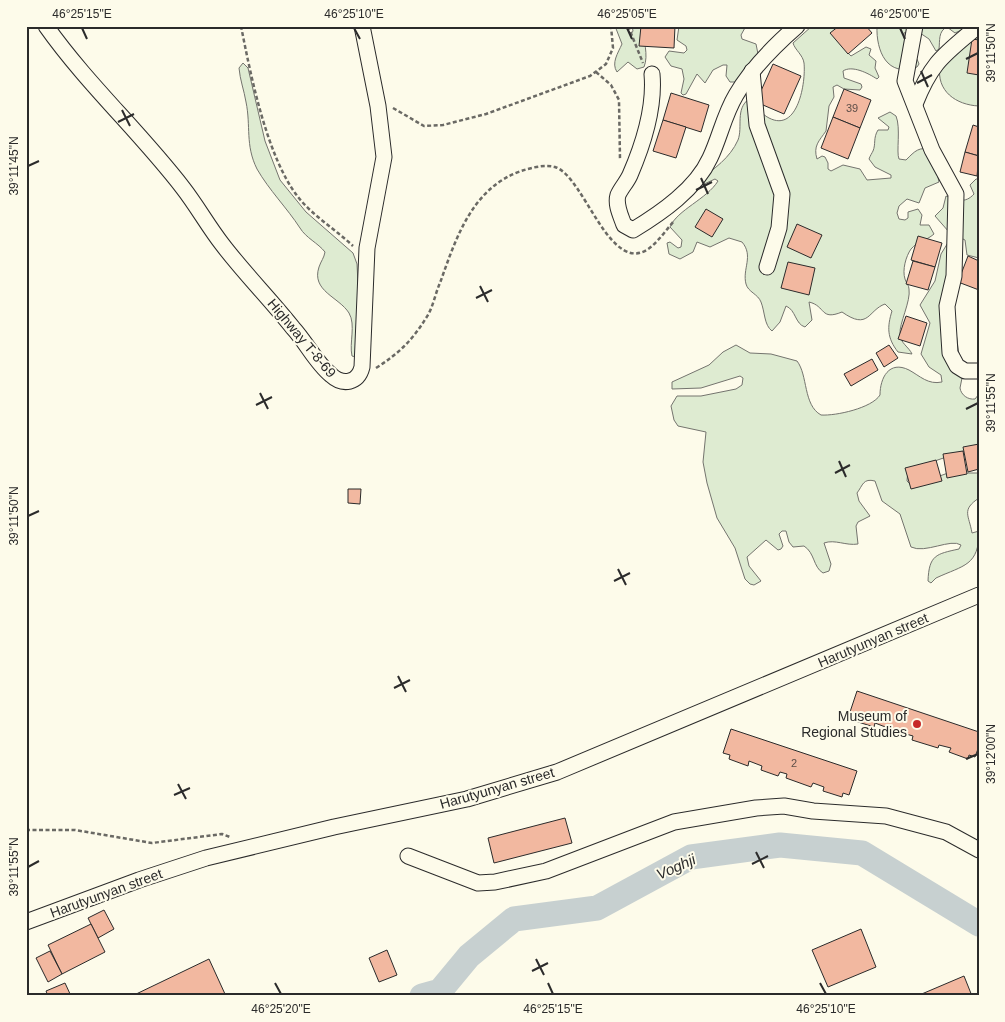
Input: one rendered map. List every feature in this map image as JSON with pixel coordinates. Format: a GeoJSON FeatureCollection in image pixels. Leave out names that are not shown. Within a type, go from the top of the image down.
{"type":"FeatureCollection","features":[{"type":"Feature","properties":{"kind":"street","name":"Highway T-8-69"},"geometry":{"type":"LineString","coordinates":[[46,26],[88,79],[153,149],[222,244],[295,330],[330,375],[340,382],[353,381],[360,376],[362,367]]}},
{"type":"Feature","properties":{"kind":"street"},"geometry":{"type":"LineString","coordinates":[[362,26],[376,96],[384,157],[366,259],[362,367]]}},
{"type":"Feature","properties":{"kind":"street"},"geometry":{"type":"LineString","coordinates":[[652,74],[653,89],[650,111],[637,159],[618,196],[618,209],[624,225],[633,230],[668,207],[695,179],[710,160],[725,116],[737,93],[752,71],[797,26]]}},
{"type":"Feature","properties":{"kind":"street"},"geometry":{"type":"LineString","coordinates":[[915,26],[905,81],[932,150],[956,194],[954,276],[947,306],[950,353],[957,366],[965,371],[979,371]]}},
{"type":"Feature","properties":{"kind":"street"},"geometry":{"type":"LineString","coordinates":[[914,104],[925,78],[939,59],[978,26]]}},
{"type":"Feature","properties":{"kind":"street"},"geometry":{"type":"LineString","coordinates":[[752,71],[758,125],[782,194],[779,228],[767,267]]}},
{"type":"Feature","properties":{"kind":"street","name":"Harutyunyan street"},"geometry":{"type":"LineString","coordinates":[[26,922],[139,880],[255,846],[467,798],[557,772],[979,595]]}},
{"type":"Feature","properties":{"kind":"street"},"geometry":{"type":"LineString","coordinates":[[408,856],[478,883],[495,882],[546,871],[674,822],[756,808],[784,806],[813,811],[886,816],[946,832],[979,850]]}},
{"type":"Feature","properties":{"kind":"path"},"geometry":{"type":"LineString","coordinates":[[241,26],[247,56],[268,132],[289,182],[308,209],[366,259]]}},
{"type":"Feature","properties":{"kind":"path"},"geometry":{"type":"LineString","coordinates":[[376,96],[424,126],[443,125],[486,114],[590,76],[596,72],[606,64],[614,48],[611,26]]}},
{"type":"Feature","properties":{"kind":"path"},"geometry":{"type":"LineString","coordinates":[[628,26],[644,67],[652,74]]}},
{"type":"Feature","properties":{"kind":"path"},"geometry":{"type":"LineString","coordinates":[[596,72],[611,85],[619,100],[620,165]]}},
{"type":"Feature","properties":{"kind":"path"},"geometry":{"type":"LineString","coordinates":[[362,367],[374,368],[399,353],[405,346],[427,317],[462,226],[477,202],[493,187],[515,174],[535,167],[555,167],[570,178],[609,238],[623,250],[635,254],[651,248],[676,219]]}},
{"type":"Feature","properties":{"kind":"path"},"geometry":{"type":"LineString","coordinates":[[26,830],[75,830],[152,843],[222,834],[255,846]]}},
{"type":"Feature","properties":{"kind":"green space"},"geometry":{"type":"Polygon","coordinates":[[[615,26],[626,26],[631,34],[633,31],[632,26],[643,26],[646,52],[644,67],[637,69],[628,62],[617,72],[615,62],[622,44],[615,26]]]}},
{"type":"Feature","properties":{"kind":"green space"},"geometry":{"type":"Polygon","coordinates":[[[679,26],[746,26],[741,35],[742,39],[756,44],[758,54],[737,82],[730,82],[726,76],[727,65],[723,65],[713,70],[705,83],[697,74],[686,94],[683,95],[681,93],[684,79],[682,69],[671,66],[665,57],[669,51],[684,53],[687,50],[686,46],[677,40],[679,26]]]}},
{"type":"Feature","properties":{"kind":"green space"},"geometry":{"type":"Polygon","coordinates":[[[812,26],[834,26],[846,51],[851,56],[866,47],[871,49],[869,55],[876,61],[875,68],[879,77],[877,79],[855,69],[843,71],[844,78],[861,84],[862,87],[860,90],[844,89],[837,85],[833,87],[834,97],[829,106],[826,131],[816,147],[817,159],[822,156],[825,157],[828,169],[831,171],[843,165],[860,169],[867,180],[891,178],[891,175],[875,167],[869,159],[874,148],[878,130],[888,130],[889,127],[878,118],[890,112],[896,116],[897,121],[899,159],[906,160],[920,149],[932,150],[939,182],[925,188],[919,203],[907,199],[899,206],[897,213],[899,219],[905,220],[908,218],[908,212],[918,209],[922,215],[920,225],[929,225],[934,234],[911,249],[905,263],[904,275],[909,288],[909,294],[900,334],[901,340],[912,354],[898,352],[894,347],[889,332],[892,311],[885,304],[867,317],[858,320],[842,312],[826,314],[809,302],[812,320],[805,327],[799,323],[792,311],[786,306],[780,322],[772,331],[766,322],[760,299],[746,284],[747,252],[742,242],[729,238],[710,247],[697,242],[693,252],[680,259],[669,254],[667,243],[670,242],[678,248],[681,247],[682,240],[670,227],[679,215],[707,193],[718,181],[715,179],[702,185],[699,180],[721,163],[735,146],[739,135],[742,108],[745,103],[749,99],[766,116],[779,121],[787,118],[793,112],[801,93],[804,63],[793,43],[812,26]]]}},
{"type":"Feature","properties":{"kind":"green space"},"geometry":{"type":"Polygon","coordinates":[[[877,26],[970,26],[955,33],[947,27],[944,29],[940,36],[939,49],[936,51],[929,39],[914,29],[904,33],[905,41],[919,64],[917,67],[898,69],[885,60],[881,53],[877,26]]]}},
{"type":"Feature","properties":{"kind":"green space"},"geometry":{"type":"Polygon","coordinates":[[[979,37],[979,106],[963,103],[949,95],[941,83],[940,66],[972,39],[979,37]]]}},
{"type":"Feature","properties":{"kind":"green space"},"geometry":{"type":"Polygon","coordinates":[[[243,63],[248,68],[265,141],[280,180],[306,212],[353,253],[357,264],[358,284],[356,357],[352,356],[352,323],[349,313],[345,307],[322,288],[319,282],[319,267],[325,252],[303,232],[272,192],[253,160],[239,68],[243,63]]]}},
{"type":"Feature","properties":{"kind":"green space"},"geometry":{"type":"Polygon","coordinates":[[[976,179],[979,179],[979,258],[967,255],[965,240],[949,232],[935,216],[943,208],[946,196],[961,200],[971,197],[974,194],[970,185],[976,179]]]}},
{"type":"Feature","properties":{"kind":"green space"},"geometry":{"type":"Polygon","coordinates":[[[949,241],[950,287],[962,378],[960,388],[963,395],[970,399],[975,399],[979,394],[979,446],[908,470],[907,481],[912,486],[948,473],[979,473],[979,498],[973,502],[968,510],[972,533],[979,531],[978,543],[973,558],[962,567],[936,578],[931,583],[928,581],[930,566],[935,557],[945,552],[959,549],[961,545],[951,543],[923,549],[911,547],[900,514],[882,501],[875,481],[868,480],[857,493],[859,501],[870,516],[858,522],[856,526],[858,544],[824,543],[831,564],[829,571],[823,573],[817,567],[808,549],[804,546],[793,547],[789,542],[786,531],[782,531],[779,534],[783,546],[781,549],[778,550],[766,540],[747,557],[749,566],[761,581],[754,585],[750,584],[745,579],[735,548],[717,518],[703,462],[706,432],[678,426],[674,420],[671,406],[677,396],[701,396],[736,389],[742,385],[743,378],[740,376],[701,388],[672,389],[672,382],[709,365],[723,352],[736,345],[750,353],[771,354],[797,361],[803,374],[811,404],[821,415],[844,413],[870,404],[880,395],[880,389],[887,372],[896,367],[909,370],[928,381],[942,382],[941,375],[929,367],[921,354],[930,323],[920,305],[935,281],[941,254],[949,241]]]}},
{"type":"Feature","properties":{"kind":"building"},"geometry":{"type":"Polygon","coordinates":[[[641,26],[675,26],[674,48],[639,46],[641,26]]]}},
{"type":"Feature","properties":{"kind":"building"},"geometry":{"type":"Polygon","coordinates":[[[839,26],[866,26],[872,33],[848,54],[830,33],[839,26]]]}},
{"type":"Feature","properties":{"kind":"building"},"geometry":{"type":"Polygon","coordinates":[[[972,39],[979,40],[979,75],[967,73],[972,39]]]}},
{"type":"Feature","properties":{"kind":"building"},"geometry":{"type":"Polygon","coordinates":[[[773,64],[801,76],[784,114],[756,102],[773,64]]]}},
{"type":"Feature","properties":{"kind":"building"},"geometry":{"type":"Polygon","coordinates":[[[844,89],[871,100],[860,128],[833,117],[844,89]]]}},
{"type":"Feature","properties":{"kind":"building"},"geometry":{"type":"Polygon","coordinates":[[[671,93],[709,105],[701,132],[663,120],[671,93]]]}},
{"type":"Feature","properties":{"kind":"building"},"geometry":{"type":"Polygon","coordinates":[[[833,117],[860,128],[848,159],[821,148],[833,117]]]}},
{"type":"Feature","properties":{"kind":"building"},"geometry":{"type":"Polygon","coordinates":[[[663,120],[686,127],[676,158],[653,151],[663,120]]]}},
{"type":"Feature","properties":{"kind":"building"},"geometry":{"type":"Polygon","coordinates":[[[973,125],[979,127],[979,156],[965,152],[973,125]]]}},
{"type":"Feature","properties":{"kind":"building"},"geometry":{"type":"Polygon","coordinates":[[[965,152],[979,156],[977,176],[960,172],[965,152]]]}},
{"type":"Feature","properties":{"kind":"building"},"geometry":{"type":"Polygon","coordinates":[[[706,209],[723,219],[712,237],[695,227],[706,209]]]}},
{"type":"Feature","properties":{"kind":"building"},"geometry":{"type":"Polygon","coordinates":[[[797,224],[822,235],[811,258],[787,247],[797,224]]]}},
{"type":"Feature","properties":{"kind":"building"},"geometry":{"type":"Polygon","coordinates":[[[918,236],[942,243],[935,267],[911,260],[918,236]]]}},
{"type":"Feature","properties":{"kind":"building"},"geometry":{"type":"Polygon","coordinates":[[[968,256],[979,261],[979,290],[958,282],[968,256]]]}},
{"type":"Feature","properties":{"kind":"building"},"geometry":{"type":"Polygon","coordinates":[[[913,261],[935,267],[928,290],[906,284],[913,261]]]}},
{"type":"Feature","properties":{"kind":"building"},"geometry":{"type":"Polygon","coordinates":[[[788,262],[815,268],[809,295],[781,288],[788,262]]]}},
{"type":"Feature","properties":{"kind":"building"},"geometry":{"type":"Polygon","coordinates":[[[906,316],[927,323],[920,346],[898,339],[906,316]]]}},
{"type":"Feature","properties":{"kind":"building"},"geometry":{"type":"Polygon","coordinates":[[[889,345],[898,358],[884,367],[876,353],[889,345]]]}},
{"type":"Feature","properties":{"kind":"building"},"geometry":{"type":"Polygon","coordinates":[[[872,359],[878,370],[851,386],[844,374],[872,359]]]}},
{"type":"Feature","properties":{"kind":"building"},"geometry":{"type":"Polygon","coordinates":[[[979,444],[979,469],[968,472],[963,447],[979,444]]]}},
{"type":"Feature","properties":{"kind":"building"},"geometry":{"type":"Polygon","coordinates":[[[963,451],[967,474],[947,478],[943,454],[963,451]]]}},
{"type":"Feature","properties":{"kind":"building"},"geometry":{"type":"Polygon","coordinates":[[[936,460],[942,481],[911,489],[905,468],[936,460]]]}},
{"type":"Feature","properties":{"kind":"building"},"geometry":{"type":"Polygon","coordinates":[[[348,489],[361,489],[360,504],[348,503],[348,489]]]}},
{"type":"Feature","properties":{"kind":"building"},"geometry":{"type":"Polygon","coordinates":[[[857,691],[979,732],[979,746],[975,757],[969,755],[968,759],[949,752],[951,748],[939,745],[938,748],[912,740],[913,736],[906,734],[904,737],[887,731],[888,728],[875,723],[874,727],[855,721],[857,717],[849,715],[857,691]]]}},
{"type":"Feature","properties":{"kind":"building"},"geometry":{"type":"Polygon","coordinates":[[[731,729],[857,771],[849,795],[843,793],[842,797],[823,791],[824,787],[813,783],[811,787],[786,778],[787,774],[780,772],[778,776],[761,770],[762,766],[749,761],[748,766],[729,759],[730,755],[723,753],[731,729]]]}},
{"type":"Feature","properties":{"kind":"building"},"geometry":{"type":"Polygon","coordinates":[[[565,818],[572,843],[494,863],[488,838],[565,818]]]}},
{"type":"Feature","properties":{"kind":"building"},"geometry":{"type":"Polygon","coordinates":[[[104,910],[114,929],[98,938],[88,918],[104,910]]]}},
{"type":"Feature","properties":{"kind":"building"},"geometry":{"type":"Polygon","coordinates":[[[91,924],[105,952],[62,974],[48,945],[91,924]]]}},
{"type":"Feature","properties":{"kind":"building"},"geometry":{"type":"Polygon","coordinates":[[[861,929],[876,967],[828,987],[812,950],[861,929]]]}},
{"type":"Feature","properties":{"kind":"building"},"geometry":{"type":"Polygon","coordinates":[[[387,950],[397,975],[379,982],[369,958],[387,950]]]}},
{"type":"Feature","properties":{"kind":"building"},"geometry":{"type":"Polygon","coordinates":[[[50,951],[62,974],[48,982],[36,958],[50,951]]]}},
{"type":"Feature","properties":{"kind":"building"},"geometry":{"type":"Polygon","coordinates":[[[209,959],[225,994],[132,996],[209,959]]]}},
{"type":"Feature","properties":{"kind":"building"},"geometry":{"type":"Polygon","coordinates":[[[964,976],[972,996],[917,996],[964,976]]]}},
{"type":"Feature","properties":{"kind":"building"},"geometry":{"type":"Polygon","coordinates":[[[65,983],[71,996],[48,996],[46,991],[65,983]]]}},
{"type":"Feature","properties":{"kind":"waterway","name":"Voghji"},"geometry":{"type":"LineString","coordinates":[[422,996],[440,991],[469,956],[514,919],[597,908],[691,857],[780,845],[862,853],[979,924]]}},
{"type":"Feature","properties":{"kind":"place","name":"Museum of Regional Studies"},"geometry":{"type":"Point","coordinates":[917,724]}}]}
